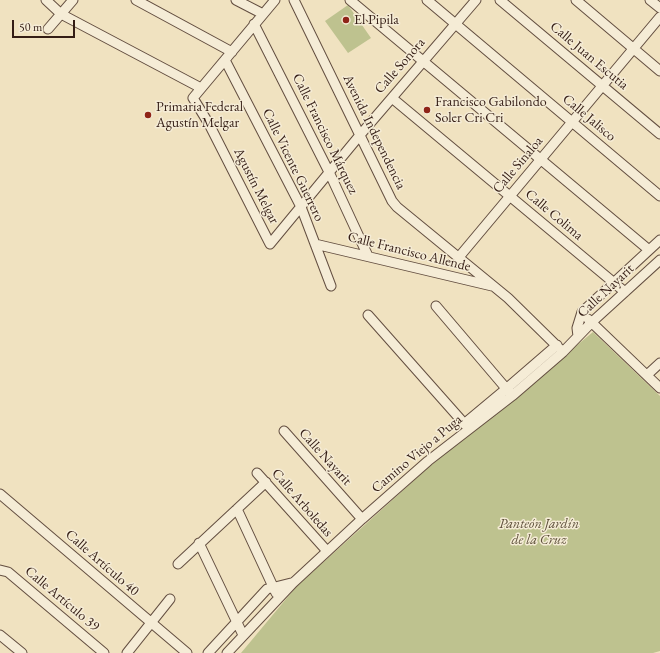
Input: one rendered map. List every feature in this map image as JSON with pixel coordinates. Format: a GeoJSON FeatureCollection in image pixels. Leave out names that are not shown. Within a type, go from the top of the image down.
{"type":"FeatureCollection","features":[{"type":"Feature","properties":{"kind":"street"},"geometry":{"type":"LineString","coordinates":[[46,0],[61,14],[201,88],[275,0]]}},
{"type":"Feature","properties":{"kind":"street"},"geometry":{"type":"LineString","coordinates":[[48,29],[73,0]]}},
{"type":"Feature","properties":{"kind":"street"},"geometry":{"type":"LineString","coordinates":[[136,0],[232,52]]}},
{"type":"Feature","properties":{"kind":"street"},"geometry":{"type":"LineString","coordinates":[[236,0],[263,14]]}},
{"type":"Feature","properties":{"kind":"street","name":"Avenida Independencia"},"geometry":{"type":"LineString","coordinates":[[294,0],[392,201],[496,287],[560,348]]}},
{"type":"Feature","properties":{"kind":"street"},"geometry":{"type":"LineString","coordinates":[[350,0],[424,60],[649,250]]}},
{"type":"Feature","properties":{"kind":"street","name":"Calle Jalisco"},"geometry":{"type":"LineString","coordinates":[[427,0],[660,196]]}},
{"type":"Feature","properties":{"kind":"street","name":"Calle Sonora"},"geometry":{"type":"LineString","coordinates":[[270,244],[360,134],[476,0]]}},
{"type":"Feature","properties":{"kind":"street","name":"Calle Juan Escutia"},"geometry":{"type":"LineString","coordinates":[[500,0],[660,134]]}},
{"type":"Feature","properties":{"kind":"street"},"geometry":{"type":"LineString","coordinates":[[576,0],[660,71]]}},
{"type":"Feature","properties":{"kind":"street"},"geometry":{"type":"LineString","coordinates":[[650,0],[660,8]]}},
{"type":"Feature","properties":{"kind":"street","name":"Calle Sinaloa"},"geometry":{"type":"LineString","coordinates":[[459,257],[660,18]]}},
{"type":"Feature","properties":{"kind":"street","name":"Calle Francisco Márquez"},"geometry":{"type":"LineString","coordinates":[[254,24],[329,172],[368,256]]}},
{"type":"Feature","properties":{"kind":"street","name":"Calle Vicente Guerrero"},"geometry":{"type":"LineString","coordinates":[[225,60],[301,206],[331,286]]}},
{"type":"Feature","properties":{"kind":"street","name":"Agustín Melgar"},"geometry":{"type":"LineString","coordinates":[[201,88],[193,98],[209,124],[270,244]]}},
{"type":"Feature","properties":{"kind":"street","name":"Calle Colima"},"geometry":{"type":"LineString","coordinates":[[392,98],[625,292]]}},
{"type":"Feature","properties":{"kind":"street","name":"Calle Nayarit"},"geometry":{"type":"LineString","coordinates":[[578,336],[577,328],[582,312],[660,240]]}},
{"type":"Feature","properties":{"kind":"street","name":"Calle Francisco Allende"},"geometry":{"type":"LineString","coordinates":[[315,244],[496,287]]}},
{"type":"Feature","properties":{"kind":"street","name":"Calle Nayarit"},"geometry":{"type":"LineString","coordinates":[[578,336],[660,260]]}},
{"type":"Feature","properties":{"kind":"street"},"geometry":{"type":"LineString","coordinates":[[436,306],[509,392]]}},
{"type":"Feature","properties":{"kind":"street"},"geometry":{"type":"LineString","coordinates":[[582,312],[660,388]]}},
{"type":"Feature","properties":{"kind":"street"},"geometry":{"type":"LineString","coordinates":[[368,315],[466,427]]}},
{"type":"Feature","properties":{"kind":"street","name":"Camino Viejo a Puga"},"geometry":{"type":"LineString","coordinates":[[227,653],[278,598],[326,551],[466,427],[560,348],[578,336]]}},
{"type":"Feature","properties":{"kind":"street"},"geometry":{"type":"LineString","coordinates":[[647,375],[660,363]]}},
{"type":"Feature","properties":{"kind":"street","name":"Calle Nayarit"},"geometry":{"type":"LineString","coordinates":[[284,432],[362,519]]}},
{"type":"Feature","properties":{"kind":"street","name":"Calle Arboledas"},"geometry":{"type":"LineString","coordinates":[[257,473],[326,551]]}},
{"type":"Feature","properties":{"kind":"street"},"geometry":{"type":"LineString","coordinates":[[178,564],[266,482]]}},
{"type":"Feature","properties":{"kind":"street","name":"Calle Artículo 40"},"geometry":{"type":"LineString","coordinates":[[2,499],[187,653]]}},
{"type":"Feature","properties":{"kind":"street"},"geometry":{"type":"LineString","coordinates":[[236,509],[278,598]]}},
{"type":"Feature","properties":{"kind":"street"},"geometry":{"type":"LineString","coordinates":[[199,544],[243,635]]}},
{"type":"Feature","properties":{"kind":"street","name":"Calle Artículo 39"},"geometry":{"type":"LineString","coordinates":[[0,570],[8,572],[104,653]]}},
{"type":"Feature","properties":{"kind":"street"},"geometry":{"type":"LineString","coordinates":[[208,653],[267,589],[293,583]]}},
{"type":"Feature","properties":{"kind":"street"},"geometry":{"type":"LineString","coordinates":[[127,653],[170,598]]}},
{"type":"Feature","properties":{"kind":"street"},"geometry":{"type":"LineString","coordinates":[[0,635],[22,653]]}},
{"type":"Feature","properties":{"kind":"green space"},"geometry":{"type":"Polygon","coordinates":[[[348,5],[371,38],[348,53],[325,21],[348,5]]]}},
{"type":"Feature","properties":{"kind":"green space","name":"Panteón Jardín de la Cruz"},"geometry":{"type":"Polygon","coordinates":[[[593,332],[660,396],[660,651],[653,653],[241,653],[296,587],[430,466],[593,332]]]}},
{"type":"Feature","properties":{"kind":"place","name":"El Pipila"},"geometry":{"type":"Point","coordinates":[346,20]}},
{"type":"Feature","properties":{"kind":"place","name":"Francisco Gabilondo Soler Cri Cri"},"geometry":{"type":"Point","coordinates":[427,110]}},
{"type":"Feature","properties":{"kind":"place","name":"Primaria Federal Agustín Melgar"},"geometry":{"type":"Point","coordinates":[148,115]}}]}
